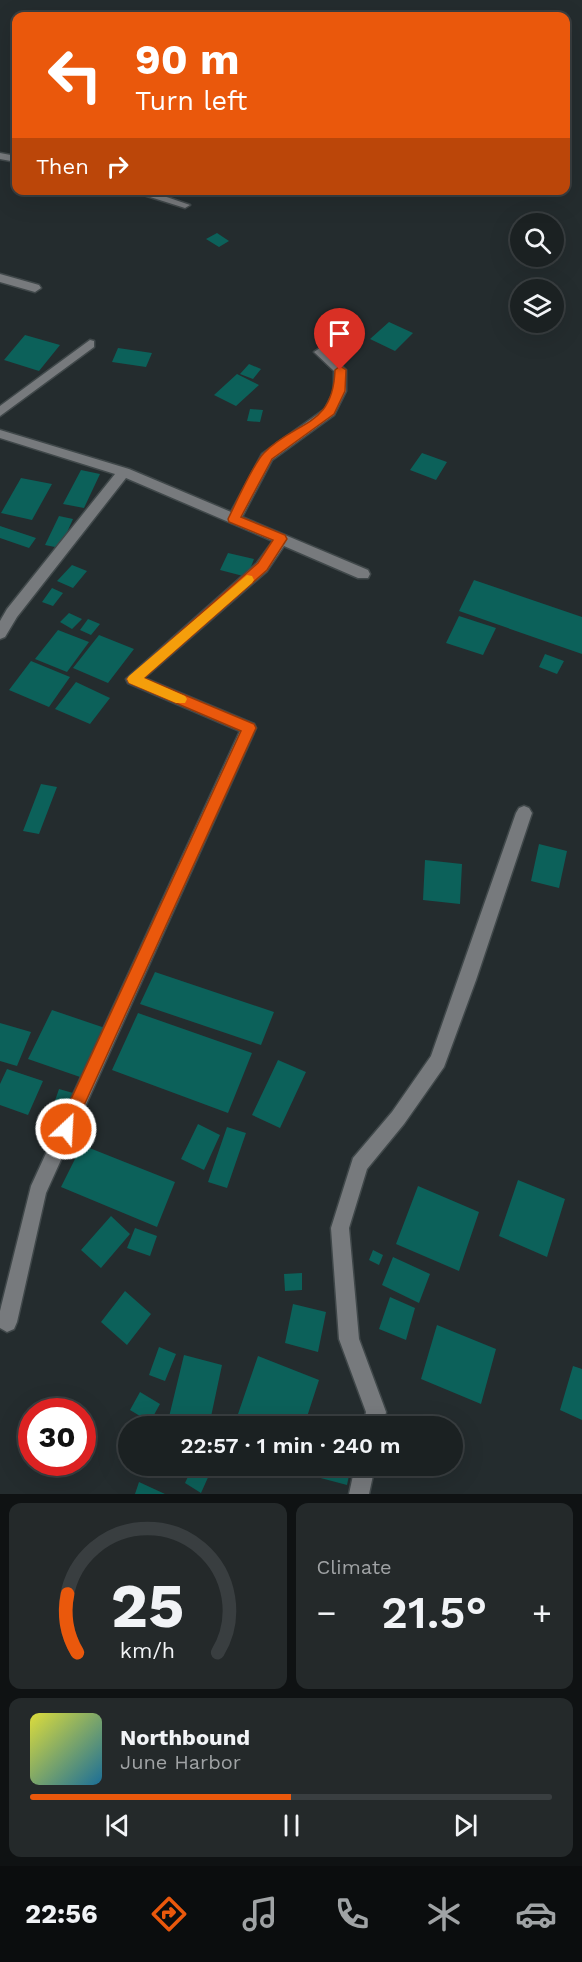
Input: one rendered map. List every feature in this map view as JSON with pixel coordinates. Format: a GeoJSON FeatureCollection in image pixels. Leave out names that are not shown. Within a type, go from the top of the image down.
{"type":"FeatureCollection","features":[{"type":"Feature","properties":{"kind":"street"},"geometry":{"type":"LineString","coordinates":[[150,195],[185,205]]}},
{"type":"Feature","properties":{"kind":"street"},"geometry":{"type":"LineString","coordinates":[[0,278],[35,288]]}},
{"type":"Feature","properties":{"kind":"street"},"geometry":{"type":"LineString","coordinates":[[0,412],[90,344]]}},
{"type":"Feature","properties":{"kind":"street"},"geometry":{"type":"LineString","coordinates":[[234,519],[267,456],[330,412],[340,391],[340,370],[320,351]]}},
{"type":"Feature","properties":{"kind":"street"},"geometry":{"type":"LineString","coordinates":[[0,434],[124,472],[363,574]]}},
{"type":"Feature","properties":{"kind":"street"},"geometry":{"type":"LineString","coordinates":[[0,633],[12,613],[124,472]]}},
{"type":"Feature","properties":{"kind":"street"},"geometry":{"type":"LineString","coordinates":[[7,1322],[37,1192],[249,728],[133,679],[262,567],[281,539]]}},
{"type":"Feature","properties":{"kind":"street"},"geometry":{"type":"LineString","coordinates":[[375,1416],[376,1412],[349,1339],[340,1228],[359,1164],[398,1118],[438,1061],[468,980],[524,813]]}},
{"type":"Feature","properties":{"kind":"street"},"geometry":{"type":"LineString","coordinates":[[359,1494],[363,1476]]}},
{"type":"Feature","properties":{"kind":"building"},"geometry":{"type":"Polygon","coordinates":[[[217,233],[229,241],[219,247],[206,239],[217,233]]]}},
{"type":"Feature","properties":{"kind":"building"},"geometry":{"type":"Polygon","coordinates":[[[389,322],[413,333],[395,351],[370,339],[389,322]]]}},
{"type":"Feature","properties":{"kind":"building"},"geometry":{"type":"Polygon","coordinates":[[[25,335],[60,345],[39,371],[4,360],[25,335]]]}},
{"type":"Feature","properties":{"kind":"building"},"geometry":{"type":"Polygon","coordinates":[[[118,348],[152,353],[146,367],[112,362],[118,348]]]}},
{"type":"Feature","properties":{"kind":"building"},"geometry":{"type":"Polygon","coordinates":[[[249,364],[261,369],[253,379],[240,374],[249,364]]]}},
{"type":"Feature","properties":{"kind":"building"},"geometry":{"type":"Polygon","coordinates":[[[237,374],[259,385],[236,406],[214,395],[237,374]]]}},
{"type":"Feature","properties":{"kind":"building"},"geometry":{"type":"Polygon","coordinates":[[[250,409],[263,410],[260,422],[247,421],[250,409]]]}},
{"type":"Feature","properties":{"kind":"building"},"geometry":{"type":"Polygon","coordinates":[[[422,453],[447,462],[436,480],[410,470],[422,453]]]}},
{"type":"Feature","properties":{"kind":"building"},"geometry":{"type":"Polygon","coordinates":[[[81,470],[100,474],[84,508],[63,504],[81,470]]]}},
{"type":"Feature","properties":{"kind":"building"},"geometry":{"type":"Polygon","coordinates":[[[21,478],[52,484],[32,520],[1,513],[21,478]]]}},
{"type":"Feature","properties":{"kind":"building"},"geometry":{"type":"Polygon","coordinates":[[[59,516],[73,519],[60,548],[45,545],[59,516]]]}},
{"type":"Feature","properties":{"kind":"building"},"geometry":{"type":"Polygon","coordinates":[[[0,526],[36,538],[29,548],[0,538],[0,526]]]}},
{"type":"Feature","properties":{"kind":"building"},"geometry":{"type":"Polygon","coordinates":[[[228,553],[254,559],[247,577],[220,570],[228,553]]]}},
{"type":"Feature","properties":{"kind":"building"},"geometry":{"type":"Polygon","coordinates":[[[72,565],[87,571],[73,588],[57,581],[72,565]]]}},
{"type":"Feature","properties":{"kind":"building"},"geometry":{"type":"Polygon","coordinates":[[[474,580],[582,617],[582,654],[459,611],[474,580]]]}},
{"type":"Feature","properties":{"kind":"building"},"geometry":{"type":"Polygon","coordinates":[[[52,588],[63,593],[53,606],[42,602],[52,588]]]}},
{"type":"Feature","properties":{"kind":"building"},"geometry":{"type":"Polygon","coordinates":[[[69,613],[82,619],[72,629],[60,622],[69,613]]]}},
{"type":"Feature","properties":{"kind":"building"},"geometry":{"type":"Polygon","coordinates":[[[459,616],[496,628],[483,655],[446,643],[459,616]]]}},
{"type":"Feature","properties":{"kind":"building"},"geometry":{"type":"Polygon","coordinates":[[[88,619],[100,624],[91,635],[80,630],[88,619]]]}},
{"type":"Feature","properties":{"kind":"building"},"geometry":{"type":"Polygon","coordinates":[[[58,630],[89,642],[67,672],[35,659],[58,630]]]}},
{"type":"Feature","properties":{"kind":"building"},"geometry":{"type":"Polygon","coordinates":[[[99,635],[134,649],[108,683],[73,668],[99,635]]]}},
{"type":"Feature","properties":{"kind":"building"},"geometry":{"type":"Polygon","coordinates":[[[545,654],[564,661],[557,674],[539,667],[545,654]]]}},
{"type":"Feature","properties":{"kind":"building"},"geometry":{"type":"Polygon","coordinates":[[[31,661],[70,677],[49,707],[9,690],[31,661]]]}},
{"type":"Feature","properties":{"kind":"building"},"geometry":{"type":"Polygon","coordinates":[[[76,682],[110,698],[90,724],[55,709],[76,682]]]}},
{"type":"Feature","properties":{"kind":"building"},"geometry":{"type":"Polygon","coordinates":[[[41,784],[57,787],[39,834],[23,831],[41,784]]]}},
{"type":"Feature","properties":{"kind":"building"},"geometry":{"type":"Polygon","coordinates":[[[539,844],[567,851],[559,888],[531,881],[539,844]]]}},
{"type":"Feature","properties":{"kind":"building"},"geometry":{"type":"Polygon","coordinates":[[[425,860],[462,864],[460,904],[423,900],[425,860]]]}},
{"type":"Feature","properties":{"kind":"building"},"geometry":{"type":"Polygon","coordinates":[[[155,972],[274,1012],[261,1045],[140,1004],[155,972]]]}},
{"type":"Feature","properties":{"kind":"building"},"geometry":{"type":"Polygon","coordinates":[[[52,1010],[105,1028],[83,1078],[28,1059],[52,1010]]]}},
{"type":"Feature","properties":{"kind":"building"},"geometry":{"type":"Polygon","coordinates":[[[138,1013],[252,1053],[228,1113],[112,1070],[138,1013]]]}},
{"type":"Feature","properties":{"kind":"building"},"geometry":{"type":"Polygon","coordinates":[[[0,1023],[31,1032],[17,1066],[0,1061],[0,1023]]]}},
{"type":"Feature","properties":{"kind":"building"},"geometry":{"type":"Polygon","coordinates":[[[278,1060],[306,1072],[280,1128],[252,1115],[278,1060]]]}},
{"type":"Feature","properties":{"kind":"building"},"geometry":{"type":"Polygon","coordinates":[[[7,1069],[43,1081],[28,1115],[0,1105],[0,1084],[7,1069]]]}},
{"type":"Feature","properties":{"kind":"building"},"geometry":{"type":"Polygon","coordinates":[[[59,1089],[73,1093],[59,1136],[44,1133],[59,1089]]]}},
{"type":"Feature","properties":{"kind":"building"},"geometry":{"type":"Polygon","coordinates":[[[198,1124],[220,1135],[204,1170],[181,1159],[198,1124]]]}},
{"type":"Feature","properties":{"kind":"building"},"geometry":{"type":"Polygon","coordinates":[[[227,1127],[246,1133],[227,1188],[208,1182],[227,1127]]]}},
{"type":"Feature","properties":{"kind":"building"},"geometry":{"type":"Polygon","coordinates":[[[82,1145],[175,1182],[157,1227],[61,1187],[82,1145]]]}},
{"type":"Feature","properties":{"kind":"building"},"geometry":{"type":"Polygon","coordinates":[[[518,1180],[565,1199],[547,1257],[499,1236],[518,1180]]]}},
{"type":"Feature","properties":{"kind":"building"},"geometry":{"type":"Polygon","coordinates":[[[418,1186],[479,1212],[459,1271],[396,1244],[418,1186]]]}},
{"type":"Feature","properties":{"kind":"building"},"geometry":{"type":"Polygon","coordinates":[[[111,1216],[130,1234],[101,1268],[81,1250],[111,1216]]]}},
{"type":"Feature","properties":{"kind":"building"},"geometry":{"type":"Polygon","coordinates":[[[135,1228],[157,1236],[150,1256],[127,1248],[135,1228]]]}},
{"type":"Feature","properties":{"kind":"building"},"geometry":{"type":"Polygon","coordinates":[[[373,1250],[383,1255],[379,1265],[369,1260],[373,1250]]]}},
{"type":"Feature","properties":{"kind":"building"},"geometry":{"type":"Polygon","coordinates":[[[393,1257],[430,1274],[419,1303],[382,1285],[393,1257]]]}},
{"type":"Feature","properties":{"kind":"building"},"geometry":{"type":"Polygon","coordinates":[[[302,1273],[302,1290],[285,1291],[284,1274],[302,1273]]]}},
{"type":"Feature","properties":{"kind":"building"},"geometry":{"type":"Polygon","coordinates":[[[125,1291],[151,1314],[127,1345],[101,1322],[125,1291]]]}},
{"type":"Feature","properties":{"kind":"building"},"geometry":{"type":"Polygon","coordinates":[[[390,1297],[415,1308],[406,1340],[379,1329],[390,1297]]]}},
{"type":"Feature","properties":{"kind":"building"},"geometry":{"type":"Polygon","coordinates":[[[293,1304],[326,1312],[318,1352],[285,1343],[293,1304]]]}},
{"type":"Feature","properties":{"kind":"building"},"geometry":{"type":"Polygon","coordinates":[[[437,1325],[496,1349],[481,1404],[421,1379],[437,1325]]]}},
{"type":"Feature","properties":{"kind":"building"},"geometry":{"type":"Polygon","coordinates":[[[159,1347],[176,1354],[165,1381],[149,1375],[159,1347]]]}},
{"type":"Feature","properties":{"kind":"building"},"geometry":{"type":"Polygon","coordinates":[[[184,1355],[222,1365],[211,1416],[169,1416],[184,1355]]]}},
{"type":"Feature","properties":{"kind":"building"},"geometry":{"type":"Polygon","coordinates":[[[258,1356],[319,1380],[307,1416],[243,1416],[238,1414],[258,1356]]]}},
{"type":"Feature","properties":{"kind":"building"},"geometry":{"type":"Polygon","coordinates":[[[573,1366],[582,1369],[582,1420],[560,1410],[573,1366]]]}},
{"type":"Feature","properties":{"kind":"building"},"geometry":{"type":"Polygon","coordinates":[[[140,1392],[160,1404],[153,1416],[140,1416],[130,1410],[140,1392]]]}},
{"type":"Feature","properties":{"kind":"building"},"geometry":{"type":"Polygon","coordinates":[[[188,1476],[209,1476],[201,1493],[185,1483],[188,1476]]]}},
{"type":"Feature","properties":{"kind":"building"},"geometry":{"type":"Polygon","coordinates":[[[313,1476],[349,1476],[347,1485],[313,1476]]]}},
{"type":"Feature","properties":{"kind":"building"},"geometry":{"type":"Polygon","coordinates":[[[139,1482],[165,1494],[135,1494],[139,1482]]]}},
{"type":"Feature","properties":{"kind":"slow traffic"},"geometry":{"type":"LineString","coordinates":[[180,699],[133,679],[247,580]]}},
{"type":"Feature","properties":{"kind":"route"},"geometry":{"type":"LineString","coordinates":[[66,1129],[249,728],[133,679],[262,567],[281,539],[234,519],[267,456],[330,412],[340,391],[340,370]]}}]}
